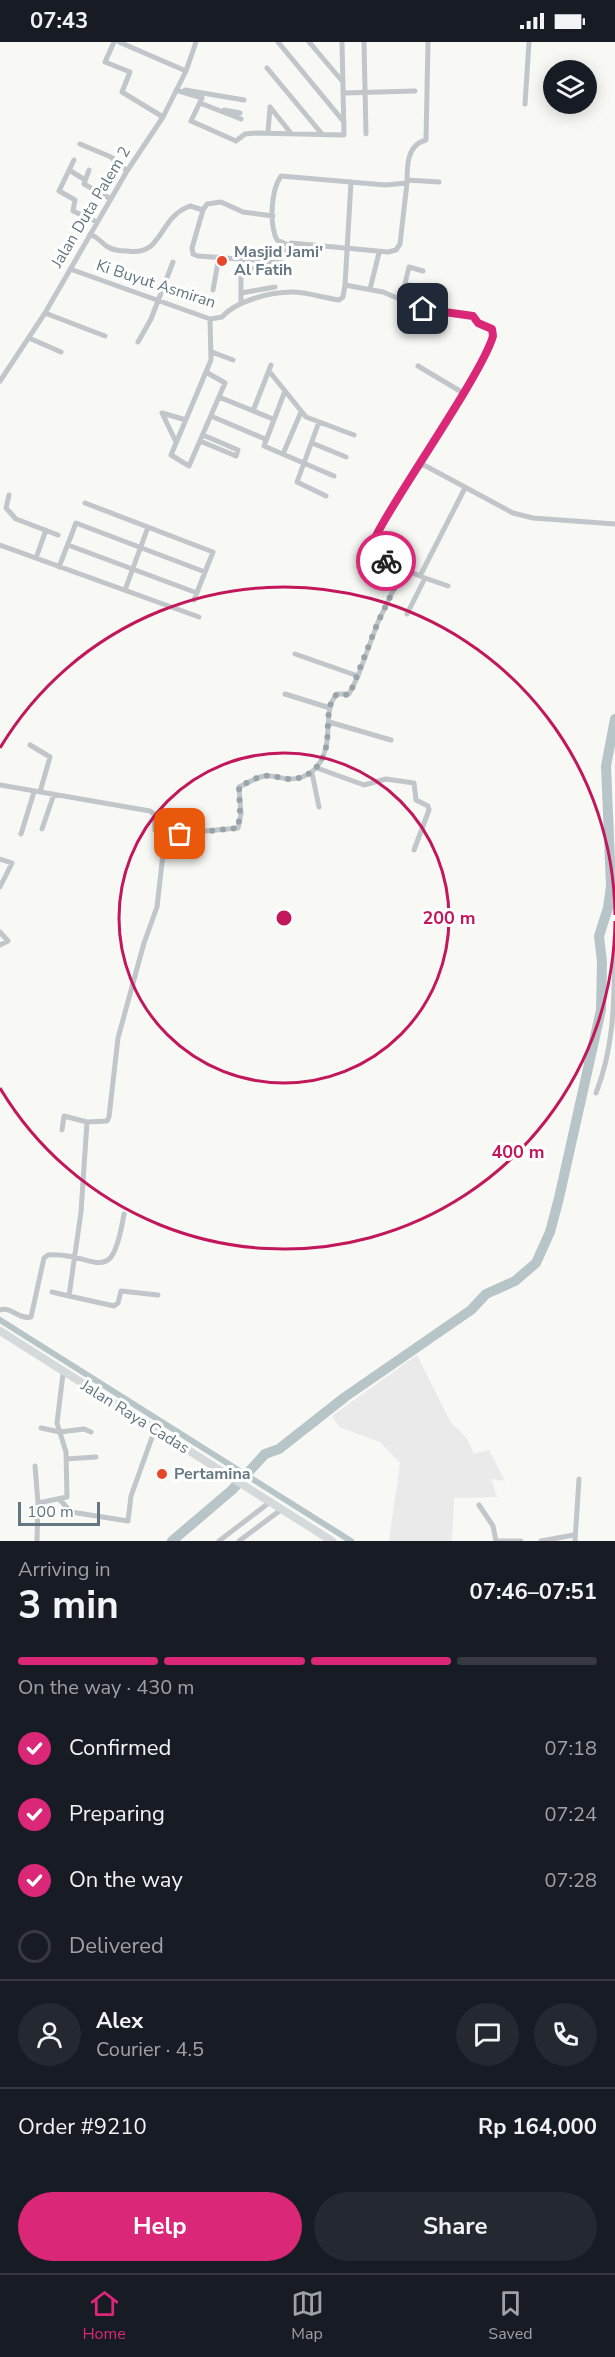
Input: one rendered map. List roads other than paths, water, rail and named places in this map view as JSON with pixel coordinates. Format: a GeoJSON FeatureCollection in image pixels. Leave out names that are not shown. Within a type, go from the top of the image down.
{"type":"FeatureCollection","features":[{"type":"Feature","properties":{"kind":"street"},"geometry":{"type":"LineString","coordinates":[[163,117],[122,92],[130,72],[105,62],[116,42],[186,71]]}},
{"type":"Feature","properties":{"kind":"street","name":"Jalan Duta Palem 2"},"geometry":{"type":"LineString","coordinates":[[0,381],[45,313],[127,171],[163,117],[186,71],[196,42]]}},
{"type":"Feature","properties":{"kind":"street"},"geometry":{"type":"LineString","coordinates":[[278,42],[344,122]]}},
{"type":"Feature","properties":{"kind":"street"},"geometry":{"type":"LineString","coordinates":[[309,42],[344,84]]}},
{"type":"Feature","properties":{"kind":"street"},"geometry":{"type":"LineString","coordinates":[[177,89],[202,98],[191,121],[237,141],[245,134],[268,132],[344,135],[342,42]]}},
{"type":"Feature","properties":{"kind":"street"},"geometry":{"type":"LineString","coordinates":[[364,42],[366,134]]}},
{"type":"Feature","properties":{"kind":"street"},"geometry":{"type":"LineString","coordinates":[[428,42],[426,140],[411,148],[407,182],[400,244],[392,252],[379,253],[348,248],[289,244],[278,240],[275,235],[273,216],[277,186],[281,176],[385,185],[407,182],[440,182]]}},
{"type":"Feature","properties":{"kind":"street"},"geometry":{"type":"LineString","coordinates":[[525,104],[529,42]]}},
{"type":"Feature","properties":{"kind":"street"},"geometry":{"type":"LineString","coordinates":[[267,68],[322,134]]}},
{"type":"Feature","properties":{"kind":"street"},"geometry":{"type":"LineString","coordinates":[[177,89],[244,100]]}},
{"type":"Feature","properties":{"kind":"street"},"geometry":{"type":"LineString","coordinates":[[344,93],[415,91]]}},
{"type":"Feature","properties":{"kind":"street"},"geometry":{"type":"LineString","coordinates":[[200,103],[241,116]]}},
{"type":"Feature","properties":{"kind":"street"},"geometry":{"type":"LineString","coordinates":[[268,132],[270,107],[290,132]]}},
{"type":"Feature","properties":{"kind":"street"},"geometry":{"type":"LineString","coordinates":[[80,144],[111,157],[127,171]]}},
{"type":"Feature","properties":{"kind":"street"},"geometry":{"type":"LineString","coordinates":[[74,160],[59,191],[75,200],[73,211],[97,222]]}},
{"type":"Feature","properties":{"kind":"street"},"geometry":{"type":"LineString","coordinates":[[69,170],[82,177]]}},
{"type":"Feature","properties":{"kind":"street"},"geometry":{"type":"LineString","coordinates":[[89,170],[84,184],[111,199]]}},
{"type":"Feature","properties":{"kind":"street"},"geometry":{"type":"LineString","coordinates":[[351,182],[345,285],[370,289],[423,309],[473,316],[478,323],[492,329],[490,346],[465,394],[383,522],[369,550],[371,556],[448,586]]}},
{"type":"Feature","properties":{"kind":"street"},"geometry":{"type":"LineString","coordinates":[[273,216],[243,212],[221,202],[207,204],[202,209],[192,251],[198,256],[274,263]]}},
{"type":"Feature","properties":{"kind":"street"},"geometry":{"type":"LineString","coordinates":[[90,234],[102,239],[111,248],[133,252],[147,250],[153,247],[173,217],[190,206],[202,209]]}},
{"type":"Feature","properties":{"kind":"street"},"geometry":{"type":"LineString","coordinates":[[240,272],[282,261],[289,244]]}},
{"type":"Feature","properties":{"kind":"street"},"geometry":{"type":"LineString","coordinates":[[370,289],[379,253]]}},
{"type":"Feature","properties":{"kind":"street"},"geometry":{"type":"LineString","coordinates":[[213,290],[219,257]]}},
{"type":"Feature","properties":{"kind":"street"},"geometry":{"type":"LineString","coordinates":[[241,302],[242,260]]}},
{"type":"Feature","properties":{"kind":"street"},"geometry":{"type":"LineString","coordinates":[[138,342],[159,300],[173,262]]}},
{"type":"Feature","properties":{"kind":"street"},"geometry":{"type":"LineString","coordinates":[[401,300],[409,267],[423,271]]}},
{"type":"Feature","properties":{"kind":"street","name":"Ki Buyut Asmiran"},"geometry":{"type":"LineString","coordinates":[[70,269],[210,319],[222,317],[230,308],[241,302],[289,292],[339,300],[343,297],[345,285]]}},
{"type":"Feature","properties":{"kind":"street"},"geometry":{"type":"LineString","coordinates":[[405,284],[419,287]]}},
{"type":"Feature","properties":{"kind":"street"},"geometry":{"type":"LineString","coordinates":[[241,293],[275,287]]}},
{"type":"Feature","properties":{"kind":"street"},"geometry":{"type":"LineString","coordinates":[[45,313],[105,336]]}},
{"type":"Feature","properties":{"kind":"street"},"geometry":{"type":"LineString","coordinates":[[206,372],[225,381],[189,466],[172,457],[212,352],[210,319]]}},
{"type":"Feature","properties":{"kind":"street"},"geometry":{"type":"LineString","coordinates":[[29,338],[61,352]]}},
{"type":"Feature","properties":{"kind":"street"},"geometry":{"type":"LineString","coordinates":[[212,352],[233,360]]}},
{"type":"Feature","properties":{"kind":"street"},"geometry":{"type":"LineString","coordinates":[[418,366],[465,394]]}},
{"type":"Feature","properties":{"kind":"street"},"geometry":{"type":"LineString","coordinates":[[253,411],[270,368],[301,412],[319,422],[354,435]]}},
{"type":"Feature","properties":{"kind":"street"},"geometry":{"type":"LineString","coordinates":[[285,391],[264,446],[334,476]]}},
{"type":"Feature","properties":{"kind":"street"},"geometry":{"type":"LineString","coordinates":[[219,397],[273,419]]}},
{"type":"Feature","properties":{"kind":"street"},"geometry":{"type":"LineString","coordinates":[[283,454],[301,412]]}},
{"type":"Feature","properties":{"kind":"street"},"geometry":{"type":"LineString","coordinates":[[176,442],[162,413],[186,420]]}},
{"type":"Feature","properties":{"kind":"street"},"geometry":{"type":"LineString","coordinates":[[211,416],[265,439]]}},
{"type":"Feature","properties":{"kind":"street"},"geometry":{"type":"LineString","coordinates":[[319,422],[298,483],[326,496]]}},
{"type":"Feature","properties":{"kind":"street"},"geometry":{"type":"LineString","coordinates":[[202,438],[238,450],[236,456],[202,438]]}},
{"type":"Feature","properties":{"kind":"street"},"geometry":{"type":"LineString","coordinates":[[312,442],[346,457]]}},
{"type":"Feature","properties":{"kind":"street"},"geometry":{"type":"LineString","coordinates":[[422,464],[490,503],[522,516],[615,524]]}},
{"type":"Feature","properties":{"kind":"street"},"geometry":{"type":"LineString","coordinates":[[407,614],[465,488]]}},
{"type":"Feature","properties":{"kind":"street"},"geometry":{"type":"LineString","coordinates":[[9,495],[6,508],[10,516],[58,535]]}},
{"type":"Feature","properties":{"kind":"street"},"geometry":{"type":"LineString","coordinates":[[85,503],[213,552],[194,600]]}},
{"type":"Feature","properties":{"kind":"street"},"geometry":{"type":"LineString","coordinates":[[59,567],[76,523],[205,572]]}},
{"type":"Feature","properties":{"kind":"street"},"geometry":{"type":"LineString","coordinates":[[125,590],[148,527]]}},
{"type":"Feature","properties":{"kind":"street"},"geometry":{"type":"LineString","coordinates":[[36,558],[46,530]]}},
{"type":"Feature","properties":{"kind":"street"},"geometry":{"type":"LineString","coordinates":[[0,545],[200,617]]}},
{"type":"Feature","properties":{"kind":"street"},"geometry":{"type":"LineString","coordinates":[[68,545],[197,593]]}},
{"type":"Feature","properties":{"kind":"street"},"geometry":{"type":"LineString","coordinates":[[0,785],[150,811],[154,814],[156,833],[165,836],[238,828],[239,787],[262,777],[292,779],[312,773],[317,768],[325,753],[330,708],[336,694],[349,694],[378,622],[404,568]]}},
{"type":"Feature","properties":{"kind":"street"},"geometry":{"type":"LineString","coordinates":[[295,654],[358,676]]}},
{"type":"Feature","properties":{"kind":"street"},"geometry":{"type":"LineString","coordinates":[[285,694],[330,708]]}},
{"type":"Feature","properties":{"kind":"street"},"geometry":{"type":"LineString","coordinates":[[329,722],[391,740]]}},
{"type":"Feature","properties":{"kind":"street"},"geometry":{"type":"LineString","coordinates":[[21,834],[50,757],[30,745]]}},
{"type":"Feature","properties":{"kind":"street"},"geometry":{"type":"LineString","coordinates":[[317,768],[364,785],[386,779],[414,783],[416,800],[428,806],[429,810],[414,850]]}},
{"type":"Feature","properties":{"kind":"street"},"geometry":{"type":"LineString","coordinates":[[312,773],[319,807]]}},
{"type":"Feature","properties":{"kind":"street"},"geometry":{"type":"LineString","coordinates":[[42,829],[54,795]]}},
{"type":"Feature","properties":{"kind":"street"},"geometry":{"type":"LineString","coordinates":[[62,1130],[62,1117],[64,1116],[87,1122],[109,1118],[118,1038],[144,943],[157,908],[165,836]]}},
{"type":"Feature","properties":{"kind":"street"},"geometry":{"type":"LineString","coordinates":[[0,859],[12,863],[0,887]]}},
{"type":"Feature","properties":{"kind":"street"},"geometry":{"type":"LineString","coordinates":[[0,932],[8,940],[0,945]]}},
{"type":"Feature","properties":{"kind":"street"},"geometry":{"type":"LineString","coordinates":[[596,1093],[609,1053],[613,1026],[615,947]]}},
{"type":"Feature","properties":{"kind":"street"},"geometry":{"type":"LineString","coordinates":[[69,1296],[76,1257],[87,1122]]}},
{"type":"Feature","properties":{"kind":"street"},"geometry":{"type":"LineString","coordinates":[[0,1310],[7,1309],[25,1318],[31,1317],[45,1256],[76,1257],[95,1265],[106,1262],[118,1244],[124,1214]]}},
{"type":"Feature","properties":{"kind":"street"},"geometry":{"type":"LineString","coordinates":[[52,1292],[114,1306],[117,1305],[121,1291],[158,1294]]}},
{"type":"Feature","properties":{"kind":"street","name":"Jalan Raya Cadas"},"geometry":{"type":"LineString","coordinates":[[0,1331],[63,1374],[332,1541]]}},
{"type":"Feature","properties":{"kind":"street"},"geometry":{"type":"LineString","coordinates":[[38,1503],[67,1497],[66,1459],[57,1419],[63,1374]]}},
{"type":"Feature","properties":{"kind":"street"},"geometry":{"type":"LineString","coordinates":[[41,1428],[60,1432],[84,1429],[91,1432]]}},
{"type":"Feature","properties":{"kind":"street"},"geometry":{"type":"LineString","coordinates":[[60,1500],[71,1512],[128,1521],[131,1496],[155,1429]]}},
{"type":"Feature","properties":{"kind":"street"},"geometry":{"type":"LineString","coordinates":[[66,1459],[96,1457]]}},
{"type":"Feature","properties":{"kind":"street"},"geometry":{"type":"LineString","coordinates":[[35,1466],[38,1503],[37,1541]]}},
{"type":"Feature","properties":{"kind":"street"},"geometry":{"type":"LineString","coordinates":[[541,1541],[575,1538],[579,1479]]}},
{"type":"Feature","properties":{"kind":"street"},"geometry":{"type":"LineString","coordinates":[[219,1541],[270,1502]]}},
{"type":"Feature","properties":{"kind":"street"},"geometry":{"type":"LineString","coordinates":[[478,1505],[492,1526],[496,1541],[521,1541]]}},
{"type":"Feature","properties":{"kind":"street"},"geometry":{"type":"LineString","coordinates":[[239,1541],[282,1509]]}},
{"type":"Feature","properties":{"kind":"street"},"geometry":{"type":"LineString","coordinates":[[238,1526],[248,1528],[247,1537]]}},
{"type":"Feature","properties":{"kind":"waterway"},"geometry":{"type":"LineString","coordinates":[[172,1541],[232,1490],[265,1454],[279,1449],[345,1397],[471,1310],[486,1294],[515,1281],[536,1263],[550,1232],[559,1198],[601,1010],[602,962],[599,936],[608,908],[611,886],[606,766],[615,719]]}},
{"type":"Feature","properties":{"kind":"waterway"},"geometry":{"type":"LineString","coordinates":[[0,1320],[351,1541]]}},
{"type":"Feature","properties":{"kind":"place","name":"Masjid Jami' Al Fatih"},"geometry":{"type":"Point","coordinates":[222,261]}},
{"type":"Feature","properties":{"kind":"place","name":"Pertamina"},"geometry":{"type":"Point","coordinates":[162,1474]}}]}
